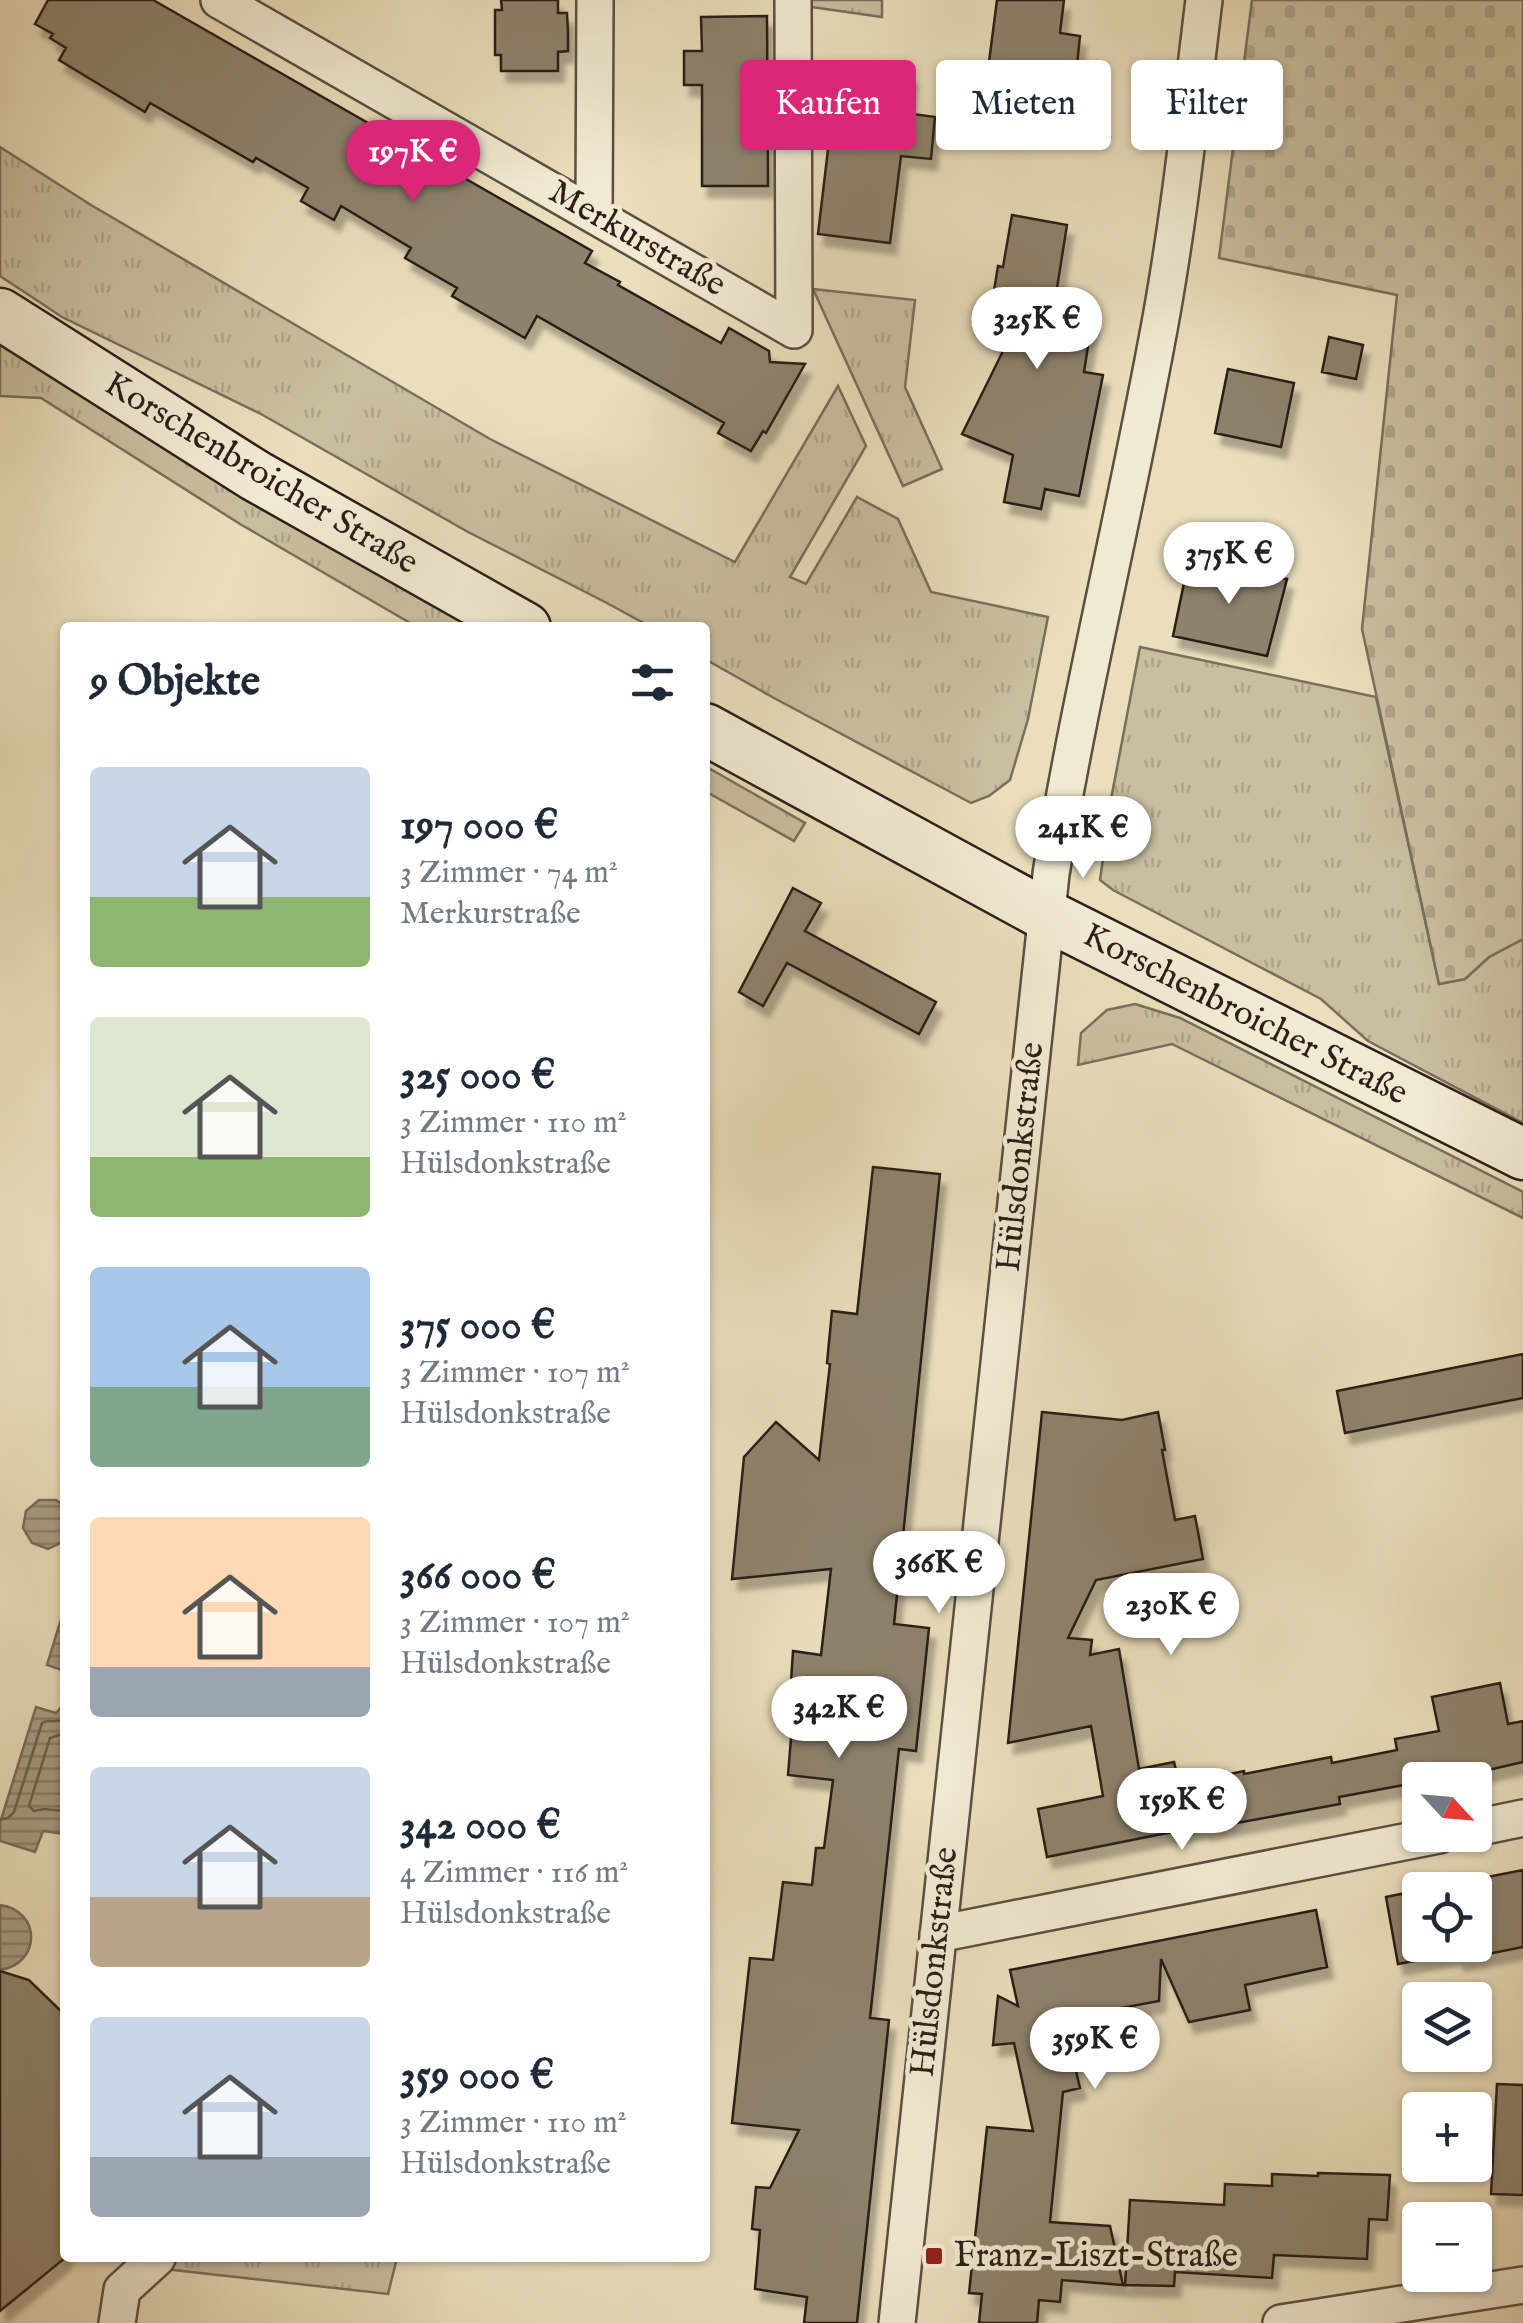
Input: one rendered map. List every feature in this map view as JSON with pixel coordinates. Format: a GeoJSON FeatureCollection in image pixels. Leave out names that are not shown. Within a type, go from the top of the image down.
{"type":"FeatureCollection","features":[{"type":"Feature","properties":{"kind":"main road","name":"Korschenbroicher Straße"},"geometry":{"type":"LineString","coordinates":[[0,314],[256,476],[514,622]]}},
{"type":"Feature","properties":{"kind":"main road","name":"Korschenbroicher Straße"},"geometry":{"type":"LineString","coordinates":[[710,732],[1046,915],[1523,1154]]}},
{"type":"Feature","properties":{"kind":"street","name":"Merkurstraße"},"geometry":{"type":"LineString","coordinates":[[218,0],[794,330],[793,0]]}},
{"type":"Feature","properties":{"kind":"street"},"geometry":{"type":"LineString","coordinates":[[594,214],[595,0]]}},
{"type":"Feature","properties":{"kind":"street","name":"Hülsdonkstraße"},"geometry":{"type":"LineString","coordinates":[[896,2323],[1046,915],[1078,722],[1169,276],[1204,0]]}},
{"type":"Feature","properties":{"kind":"street"},"geometry":{"type":"LineString","coordinates":[[1492,1824],[1523,1818]]}},
{"type":"Feature","properties":{"kind":"street"},"geometry":{"type":"LineString","coordinates":[[938,1934],[1402,1842]]}},
{"type":"Feature","properties":{"kind":"street"},"geometry":{"type":"LineString","coordinates":[[117,2323],[122,2290],[154,2262]]}},
{"type":"Feature","properties":{"kind":"street"},"geometry":{"type":"LineString","coordinates":[[1281,2323],[1320,2320],[1523,2285]]}},
{"type":"Feature","properties":{"kind":"green space"},"geometry":{"type":"Polygon","coordinates":[[[804,0],[882,0],[882,17],[804,6],[804,0]]]}},
{"type":"Feature","properties":{"kind":"green space"},"geometry":{"type":"Polygon","coordinates":[[[1252,0],[1523,0],[1523,939],[1489,957],[1465,979],[1439,984],[1362,629],[1397,295],[1219,258],[1233,150],[1283,150],[1283,60],[1244,60],[1252,0]]]}},
{"type":"Feature","properties":{"kind":"green space"},"geometry":{"type":"Polygon","coordinates":[[[0,147],[91,205],[490,439],[735,562],[838,386],[866,446],[790,577],[806,584],[857,497],[898,519],[931,592],[1048,617],[1028,719],[1010,780],[989,796],[971,803],[710,662],[710,622],[642,622],[468,532],[261,414],[62,317],[0,276],[0,147]]]}},
{"type":"Feature","properties":{"kind":"green space"},"geometry":{"type":"Polygon","coordinates":[[[813,289],[915,300],[905,387],[942,469],[903,486],[813,289]]]}},
{"type":"Feature","properties":{"kind":"green space"},"geometry":{"type":"Polygon","coordinates":[[[0,339],[462,622],[408,622],[240,524],[41,398],[0,396],[0,339]]]}},
{"type":"Feature","properties":{"kind":"green space"},"geometry":{"type":"Polygon","coordinates":[[[1140,647],[1376,697],[1439,984],[1465,979],[1489,957],[1523,939],[1523,1123],[1368,1041],[1321,999],[1100,880],[1140,647]]]}},
{"type":"Feature","properties":{"kind":"green space"},"geometry":{"type":"Polygon","coordinates":[[[710,769],[805,823],[794,841],[710,794],[710,769]]]}},
{"type":"Feature","properties":{"kind":"green space"},"geometry":{"type":"Polygon","coordinates":[[[1135,1004],[1180,1018],[1523,1192],[1523,1218],[1172,1044],[1078,1065],[1081,1033],[1107,1010],[1135,1004]]]}},
{"type":"Feature","properties":{"kind":"green space"},"geometry":{"type":"Polygon","coordinates":[[[174,2262],[396,2262],[388,2294],[165,2269],[174,2262]]]}},
{"type":"Feature","properties":{"kind":"water"},"geometry":{"type":"Polygon","coordinates":[[[39,1500],[60,1503],[60,1543],[48,1549],[32,1543],[23,1528],[26,1511],[39,1500]]]}},
{"type":"Feature","properties":{"kind":"water"},"geometry":{"type":"Polygon","coordinates":[[[60,1622],[60,1669],[47,1665],[60,1622]]]}},
{"type":"Feature","properties":{"kind":"water"},"geometry":{"type":"Polygon","coordinates":[[[36,1707],[56,1713],[60,1709],[60,1833],[43,1831],[35,1852],[0,1841],[0,1823],[36,1707]]]}},
{"type":"Feature","properties":{"kind":"water"},"geometry":{"type":"Polygon","coordinates":[[[0,1905],[23,1917],[31,1938],[23,1958],[0,1970],[0,1905]]]}},
{"type":"Feature","properties":{"kind":"building"},"geometry":{"type":"Polygon","coordinates":[[[48,0],[153,0],[592,251],[585,263],[721,343],[729,328],[769,351],[770,362],[805,364],[766,433],[763,431],[751,451],[718,433],[724,423],[537,316],[525,338],[452,296],[457,288],[405,258],[411,248],[341,206],[334,220],[301,201],[308,188],[256,158],[253,162],[150,103],[145,112],[59,60],[66,48],[50,38],[53,34],[35,24],[48,0]]]}},
{"type":"Feature","properties":{"kind":"building"},"geometry":{"type":"Polygon","coordinates":[[[501,0],[558,0],[558,13],[567,13],[568,51],[558,52],[558,71],[501,71],[501,55],[495,55],[495,10],[502,10],[501,0]]]}},
{"type":"Feature","properties":{"kind":"building"},"geometry":{"type":"Polygon","coordinates":[[[997,0],[1064,0],[1060,33],[1080,36],[1078,60],[989,60],[997,0]]]}},
{"type":"Feature","properties":{"kind":"building"},"geometry":{"type":"Polygon","coordinates":[[[767,16],[767,60],[740,60],[740,150],[768,150],[768,186],[702,186],[702,85],[684,85],[684,51],[702,51],[701,17],[767,16]]]}},
{"type":"Feature","properties":{"kind":"building"},"geometry":{"type":"Polygon","coordinates":[[[916,114],[935,117],[931,159],[901,156],[890,243],[818,234],[828,150],[916,150],[916,114]]]}},
{"type":"Feature","properties":{"kind":"building"},"geometry":{"type":"Polygon","coordinates":[[[1012,215],[1067,225],[1053,313],[1092,320],[1084,372],[1103,375],[1079,496],[1045,489],[1041,509],[1004,502],[1013,455],[962,434],[1006,345],[994,343],[1000,305],[992,303],[1012,215]]]}},
{"type":"Feature","properties":{"kind":"building"},"geometry":{"type":"Polygon","coordinates":[[[1329,337],[1363,345],[1356,379],[1322,372],[1329,337]]]}},
{"type":"Feature","properties":{"kind":"building"},"geometry":{"type":"Polygon","coordinates":[[[1228,369],[1294,383],[1281,447],[1215,433],[1228,369]]]}},
{"type":"Feature","properties":{"kind":"building"},"geometry":{"type":"Polygon","coordinates":[[[1189,559],[1287,579],[1267,656],[1173,636],[1189,559]]]}},
{"type":"Feature","properties":{"kind":"building"},"geometry":{"type":"Polygon","coordinates":[[[793,888],[821,903],[805,931],[936,1002],[919,1034],[787,963],[763,1006],[739,992],[793,888]]]}},
{"type":"Feature","properties":{"kind":"building"},"geometry":{"type":"Polygon","coordinates":[[[873,1167],[940,1174],[894,1624],[929,1628],[916,1751],[899,1749],[870,2018],[889,2020],[857,2323],[804,2323],[807,2297],[755,2289],[760,2230],[752,2229],[756,2187],[770,2188],[799,2130],[732,2123],[750,1958],[773,1960],[783,1882],[812,1885],[816,1848],[824,1848],[833,1780],[788,1775],[793,1714],[789,1713],[793,1651],[821,1655],[831,1569],[732,1579],[744,1457],[776,1422],[819,1460],[832,1311],[857,1314],[873,1167]]]}},
{"type":"Feature","properties":{"kind":"building"},"geometry":{"type":"Polygon","coordinates":[[[1523,1354],[1523,1398],[1345,1433],[1337,1391],[1523,1354]]]}},
{"type":"Feature","properties":{"kind":"building"},"geometry":{"type":"Polygon","coordinates":[[[1042,1412],[1122,1420],[1158,1412],[1175,1520],[1195,1516],[1203,1559],[1096,1580],[1068,1638],[1092,1640],[1090,1655],[1119,1649],[1139,1769],[1174,1762],[1179,1782],[1331,1757],[1332,1763],[1397,1750],[1395,1739],[1439,1731],[1432,1697],[1500,1683],[1508,1724],[1523,1721],[1523,1762],[1492,1769],[1492,1762],[1402,1762],[1402,1785],[1339,1797],[1340,1804],[1047,1857],[1038,1809],[1103,1796],[1091,1726],[1008,1743],[1042,1412]]]}},
{"type":"Feature","properties":{"kind":"building"},"geometry":{"type":"Polygon","coordinates":[[[1523,1870],[1523,1947],[1492,1953],[1492,1876],[1523,1870]]]}},
{"type":"Feature","properties":{"kind":"building"},"geometry":{"type":"Polygon","coordinates":[[[1402,1894],[1402,1962],[1409,1962],[1398,1964],[1386,1897],[1402,1894]]]}},
{"type":"Feature","properties":{"kind":"building"},"geometry":{"type":"Polygon","coordinates":[[[1316,1910],[1327,1967],[1245,1985],[1250,2010],[1189,2022],[1161,1959],[1159,2001],[1068,2018],[1070,2031],[1079,2036],[1068,2037],[1080,2088],[1063,2092],[1050,2222],[1110,2226],[1123,2285],[1062,2280],[1060,2302],[1039,2300],[1037,2323],[979,2323],[982,2294],[969,2293],[987,2127],[1033,2131],[1014,2043],[993,2045],[998,1996],[1018,2006],[1010,1970],[1316,1910]]]}},
{"type":"Feature","properties":{"kind":"building"},"geometry":{"type":"Polygon","coordinates":[[[0,1971],[29,1980],[60,2010],[60,2262],[0,2311],[0,1971]]]}},
{"type":"Feature","properties":{"kind":"building"},"geometry":{"type":"Polygon","coordinates":[[[1497,2084],[1523,2085],[1523,2195],[1491,2194],[1497,2084]]]}},
{"type":"Feature","properties":{"kind":"building"},"geometry":{"type":"Polygon","coordinates":[[[1272,2174],[1390,2175],[1387,2220],[1369,2219],[1367,2259],[1274,2255],[1272,2278],[1175,2272],[1174,2286],[1125,2285],[1130,2200],[1224,2205],[1225,2184],[1272,2186],[1272,2174]]]}},
{"type":"Feature","properties":{"kind":"place","name":"Franz-Liszt-Straße"},"geometry":{"type":"Point","coordinates":[934,2256]}}]}
